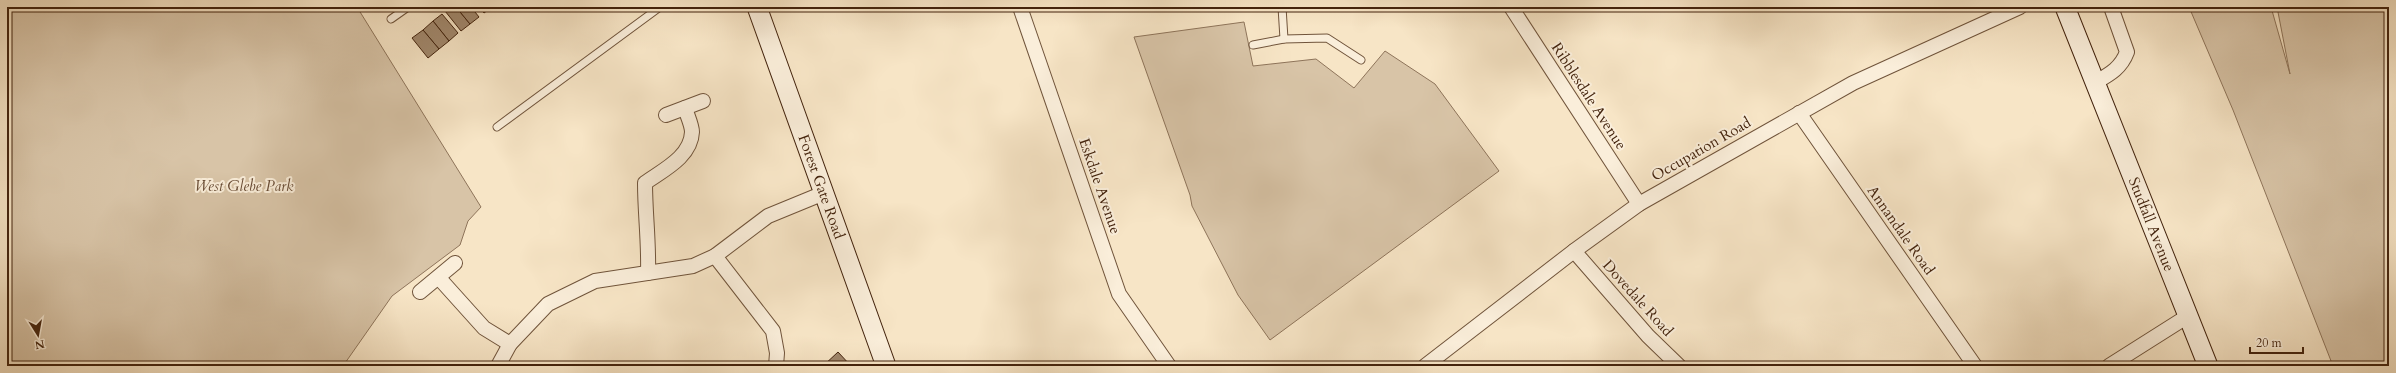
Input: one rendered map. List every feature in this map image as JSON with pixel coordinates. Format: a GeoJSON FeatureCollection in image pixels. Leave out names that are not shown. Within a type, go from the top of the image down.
{"type":"FeatureCollection","features":[{"type":"Feature","properties":{"kind":"street","name":"Forest Gate Road"},"geometry":{"type":"LineString","coordinates":[[757,7],[886,366]]}},
{"type":"Feature","properties":{"kind":"street","name":"Eskdale Avenue"},"geometry":{"type":"LineString","coordinates":[[1020,7],[1119,294],[1169,366]]}},
{"type":"Feature","properties":{"kind":"street","name":"Ribblesdale Avenue"},"geometry":{"type":"LineString","coordinates":[[1511,7],[1639,204]]}},
{"type":"Feature","properties":{"kind":"street","name":"Occupation Road"},"geometry":{"type":"LineString","coordinates":[[1425,366],[1574,251],[1639,204],[1853,83],[2020,7]]}},
{"type":"Feature","properties":{"kind":"street","name":"Studfall Avenue"},"geometry":{"type":"LineString","coordinates":[[2066,7],[2208,366]]}},
{"type":"Feature","properties":{"kind":"street"},"geometry":{"type":"LineString","coordinates":[[2096,82],[2114,72],[2123,62],[2127,52],[2111,7]]}},
{"type":"Feature","properties":{"kind":"street"},"geometry":{"type":"LineString","coordinates":[[666,115],[703,101]]}},
{"type":"Feature","properties":{"kind":"street"},"geometry":{"type":"LineString","coordinates":[[648,273],[649,240],[645,217],[645,183],[675,162],[688,146],[692,131],[685,108]]}},
{"type":"Feature","properties":{"kind":"street","name":"Annandale Road"},"geometry":{"type":"LineString","coordinates":[[1800,113],[1975,366]]}},
{"type":"Feature","properties":{"kind":"street"},"geometry":{"type":"LineString","coordinates":[[498,366],[510,344],[548,304],[595,281],[692,266],[715,256],[768,216],[824,194]]}},
{"type":"Feature","properties":{"kind":"street","name":"Dovedale Road"},"geometry":{"type":"LineString","coordinates":[[1574,251],[1648,336],[1679,366]]}},
{"type":"Feature","properties":{"kind":"street"},"geometry":{"type":"LineString","coordinates":[[715,256],[772,331],[777,354],[776,366]]}},
{"type":"Feature","properties":{"kind":"street"},"geometry":{"type":"LineString","coordinates":[[420,292],[439,278],[455,263]]}},
{"type":"Feature","properties":{"kind":"street"},"geometry":{"type":"LineString","coordinates":[[439,278],[484,328],[510,344]]}},
{"type":"Feature","properties":{"kind":"street"},"geometry":{"type":"LineString","coordinates":[[2109,366],[2188,316]]}},
{"type":"Feature","properties":{"kind":"lane"},"geometry":{"type":"LineString","coordinates":[[391,20],[408,7]]}},
{"type":"Feature","properties":{"kind":"lane"},"geometry":{"type":"LineString","coordinates":[[497,127],[660,7]]}},
{"type":"Feature","properties":{"kind":"lane"},"geometry":{"type":"LineString","coordinates":[[1282,7],[1284,38]]}},
{"type":"Feature","properties":{"kind":"lane"},"geometry":{"type":"LineString","coordinates":[[1253,45],[1284,38],[1327,38],[1361,60]]}},
{"type":"Feature","properties":{"kind":"green space","name":"West Glebe Park"},"geometry":{"type":"Polygon","coordinates":[[[7,7],[357,7],[481,207],[468,221],[460,245],[392,296],[343,366],[7,366],[7,7]]]}},
{"type":"Feature","properties":{"kind":"green space"},"geometry":{"type":"Polygon","coordinates":[[[2189,7],[2271,7],[2290,74],[2277,7],[2389,7],[2389,366],[2333,366],[2233,110],[2189,7]]]}},
{"type":"Feature","properties":{"kind":"green space"},"geometry":{"type":"Polygon","coordinates":[[[1244,22],[1253,66],[1316,59],[1354,88],[1385,51],[1435,84],[1499,171],[1270,340],[1238,295],[1192,206],[1190,195],[1134,37],[1244,22]]]}},
{"type":"Feature","properties":{"kind":"building"},"geometry":{"type":"Polygon","coordinates":[[[120,7],[138,7],[121,11],[120,7]]]}},
{"type":"Feature","properties":{"kind":"building"},"geometry":{"type":"Polygon","coordinates":[[[451,7],[456,7],[470,24],[461,31],[445,11],[451,7]]]}},
{"type":"Feature","properties":{"kind":"building"},"geometry":{"type":"Polygon","coordinates":[[[456,7],[471,7],[479,17],[470,24],[456,7]]]}},
{"type":"Feature","properties":{"kind":"building"},"geometry":{"type":"Polygon","coordinates":[[[479,7],[492,7],[484,13],[479,7]]]}},
{"type":"Feature","properties":{"kind":"building"},"geometry":{"type":"Polygon","coordinates":[[[442,14],[458,33],[449,41],[433,21],[442,14]]]}},
{"type":"Feature","properties":{"kind":"building"},"geometry":{"type":"Polygon","coordinates":[[[433,21],[449,41],[439,49],[423,30],[433,21]]]}},
{"type":"Feature","properties":{"kind":"building"},"geometry":{"type":"Polygon","coordinates":[[[423,30],[439,49],[428,58],[412,38],[423,30]]]}},
{"type":"Feature","properties":{"kind":"building"},"geometry":{"type":"Polygon","coordinates":[[[838,352],[851,366],[823,366],[838,352]]]}}]}
